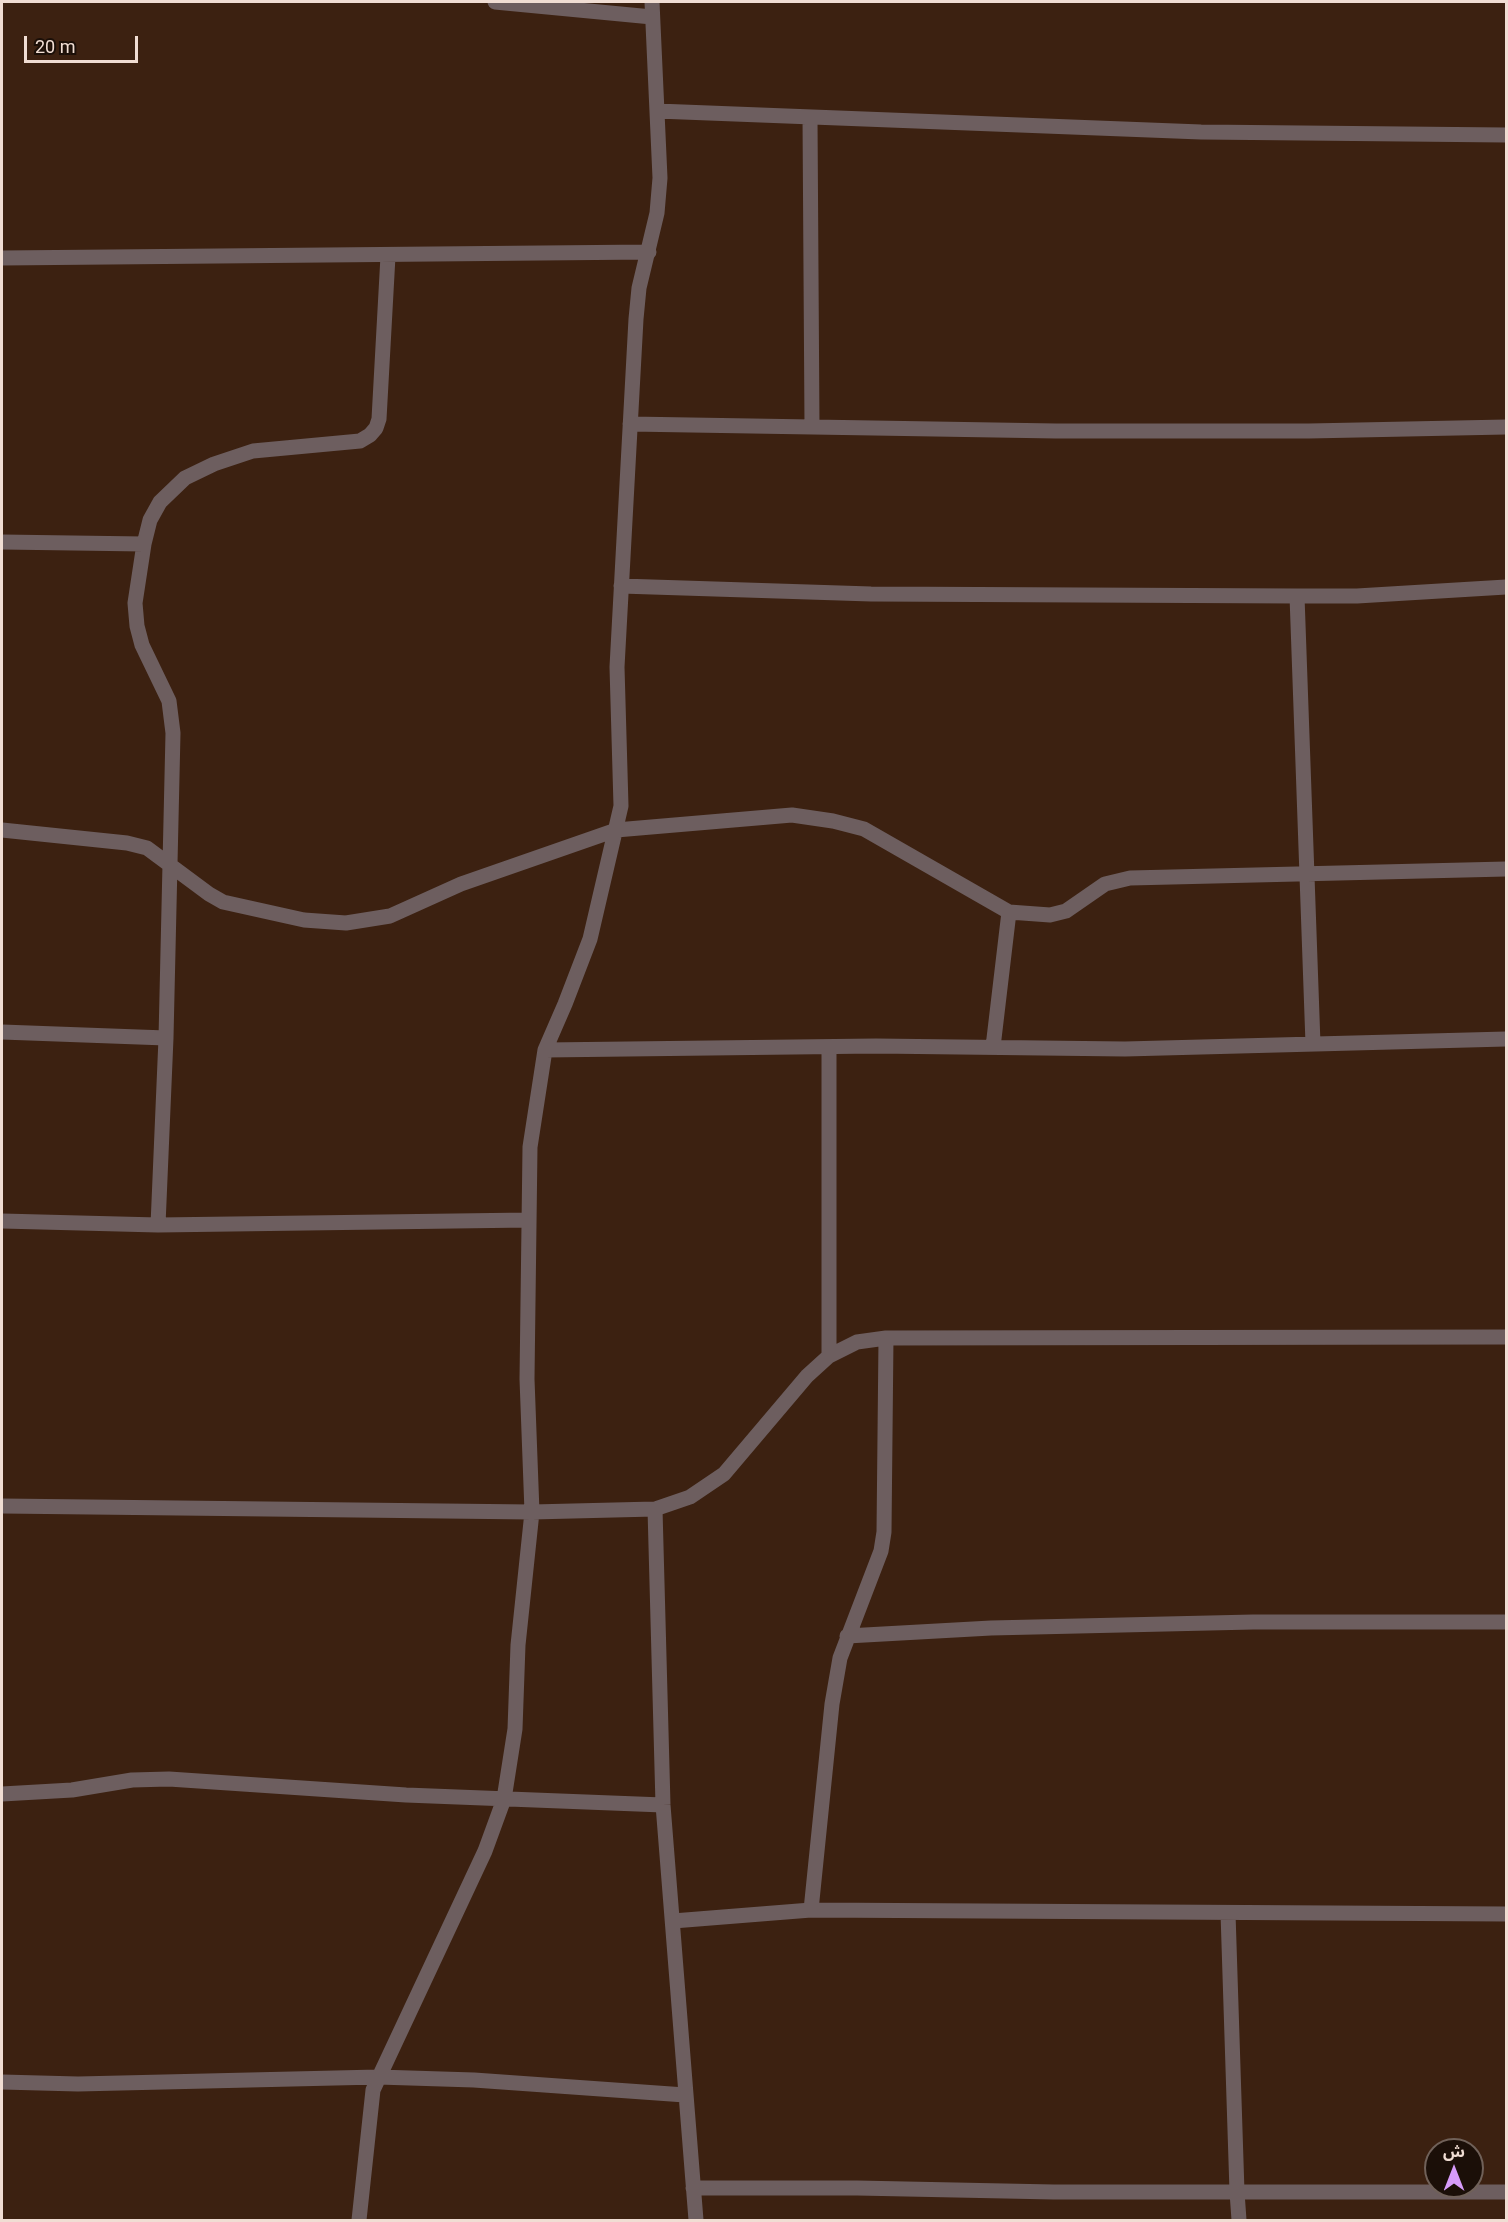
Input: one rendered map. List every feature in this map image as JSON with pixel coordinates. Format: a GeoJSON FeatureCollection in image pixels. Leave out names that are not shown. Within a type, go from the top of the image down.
{"type":"FeatureCollection","features":[{"type":"Feature","properties":{"kind":"street"},"geometry":{"type":"LineString","coordinates":[[359,2220],[373,2090],[485,1851],[504,1799],[515,1729],[518,1645],[532,1512],[528,1379],[530,1147],[545,1050],[566,1004],[590,939],[621,806],[617,667],[636,319],[639,288],[657,213],[660,178],[652,9],[495,2]]}},
{"type":"Feature","properties":{"kind":"street"},"geometry":{"type":"LineString","coordinates":[[657,111],[1201,132],[1506,135]]}},
{"type":"Feature","properties":{"kind":"street"},"geometry":{"type":"LineString","coordinates":[[810,117],[812,427]]}},
{"type":"Feature","properties":{"kind":"street"},"geometry":{"type":"LineString","coordinates":[[2,258],[649,252]]}},
{"type":"Feature","properties":{"kind":"street"},"geometry":{"type":"LineString","coordinates":[[158,1225],[166,1038],[172,715],[169,701],[142,645],[135,603],[144,544],[150,520],[160,502],[185,478],[214,464],[253,451],[360,441],[376,428],[379,419],[388,255]]}},
{"type":"Feature","properties":{"kind":"street"},"geometry":{"type":"LineString","coordinates":[[630,424],[1056,431],[1309,431],[1506,427]]}},
{"type":"Feature","properties":{"kind":"street"},"geometry":{"type":"LineString","coordinates":[[2,542],[144,544]]}},
{"type":"Feature","properties":{"kind":"street"},"geometry":{"type":"LineString","coordinates":[[621,586],[871,594],[1297,596],[1357,596],[1506,587]]}},
{"type":"Feature","properties":{"kind":"street"},"geometry":{"type":"LineString","coordinates":[[1297,596],[1313,1044]]}},
{"type":"Feature","properties":{"kind":"street"},"geometry":{"type":"LineString","coordinates":[[2,830],[127,843],[147,848],[223,902],[304,920],[346,923],[390,916],[461,884],[616,830],[792,815],[833,821],[864,829],[1009,912],[1050,915],[1066,911],[1105,884],[1118,879],[1506,869]]}},
{"type":"Feature","properties":{"kind":"street"},"geometry":{"type":"LineString","coordinates":[[993,1047],[1009,912]]}},
{"type":"Feature","properties":{"kind":"street"},"geometry":{"type":"LineString","coordinates":[[2,1032],[166,1038]]}},
{"type":"Feature","properties":{"kind":"street"},"geometry":{"type":"LineString","coordinates":[[545,1050],[829,1047],[1125,1049],[1506,1039]]}},
{"type":"Feature","properties":{"kind":"street"},"geometry":{"type":"LineString","coordinates":[[829,1047],[829,1356]]}},
{"type":"Feature","properties":{"kind":"street"},"geometry":{"type":"LineString","coordinates":[[2,1221],[158,1225],[529,1220]]}},
{"type":"Feature","properties":{"kind":"street"},"geometry":{"type":"LineString","coordinates":[[2,1506],[532,1512],[655,1509],[690,1497],[724,1474],[807,1376],[829,1356],[857,1342],[886,1338],[1506,1337]]}},
{"type":"Feature","properties":{"kind":"street"},"geometry":{"type":"LineString","coordinates":[[812,1910],[832,1704],[840,1658],[881,1551],[884,1532],[886,1338]]}},
{"type":"Feature","properties":{"kind":"street"},"geometry":{"type":"LineString","coordinates":[[655,1509],[663,1805],[696,2220]]}},
{"type":"Feature","properties":{"kind":"street"},"geometry":{"type":"LineString","coordinates":[[847,1636],[991,1628],[1253,1623],[1506,1623]]}},
{"type":"Feature","properties":{"kind":"street"},"geometry":{"type":"LineString","coordinates":[[2,1794],[72,1790],[132,1780],[170,1779],[504,1799],[663,1805]]}},
{"type":"Feature","properties":{"kind":"street"},"geometry":{"type":"LineString","coordinates":[[673,1920],[812,1910],[1506,1914]]}},
{"type":"Feature","properties":{"kind":"street"},"geometry":{"type":"LineString","coordinates":[[1228,1913],[1239,2220]]}},
{"type":"Feature","properties":{"kind":"street"},"geometry":{"type":"LineString","coordinates":[[2,2082],[78,2084],[378,2077],[474,2080],[685,2095]]}},
{"type":"Feature","properties":{"kind":"street"},"geometry":{"type":"LineString","coordinates":[[693,2188],[857,2188],[1054,2192],[1506,2192]]}}]}
